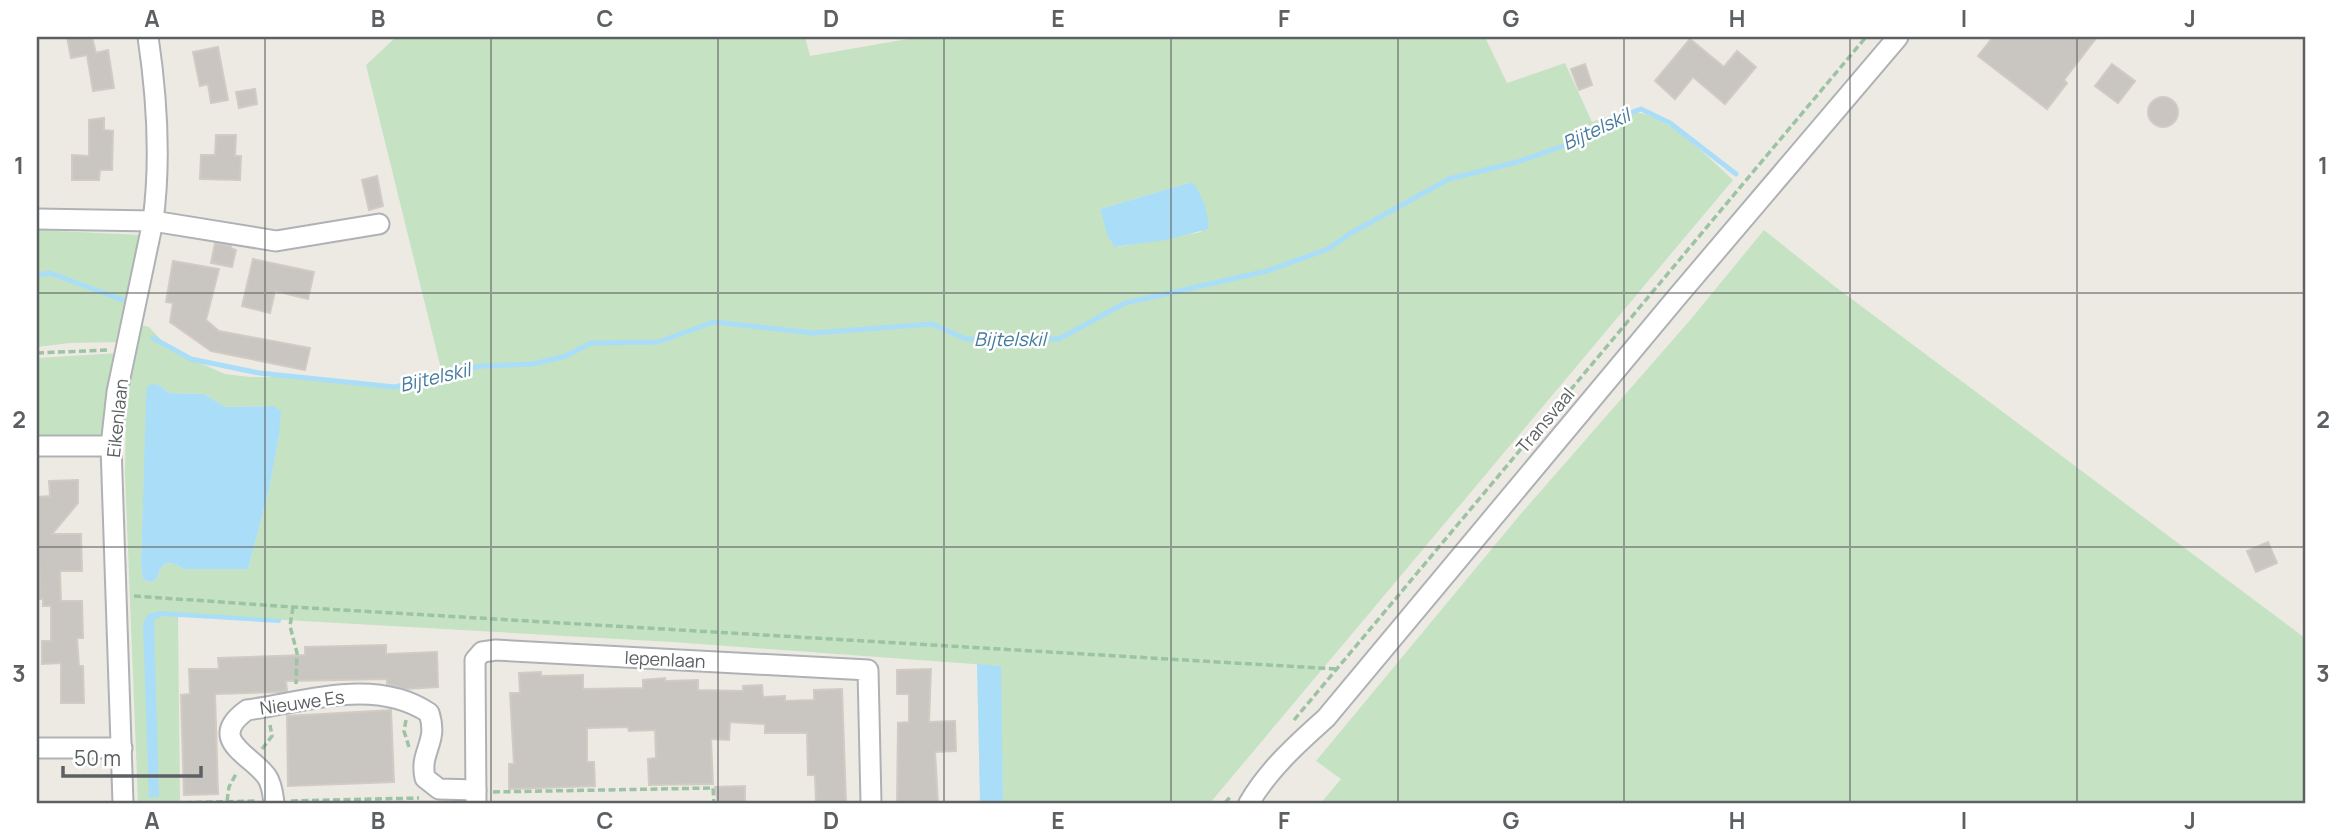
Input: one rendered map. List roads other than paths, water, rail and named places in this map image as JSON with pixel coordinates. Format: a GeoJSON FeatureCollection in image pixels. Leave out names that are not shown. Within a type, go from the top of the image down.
{"type":"FeatureCollection","features":[{"type":"Feature","properties":{"kind":"street","name":"Eikenlaan"},"geometry":{"type":"LineString","coordinates":[[122,803],[118,595],[111,446],[117,392],[153,221],[156,194],[156,88],[148,37]]}},
{"type":"Feature","properties":{"kind":"street","name":"Transvaal"},"geometry":{"type":"LineString","coordinates":[[1241,798],[1255,793],[1299,742],[1326,718],[1898,37]]}},
{"type":"Feature","properties":{"kind":"street"},"geometry":{"type":"LineString","coordinates":[[37,219],[153,221],[276,242],[379,224]]}},
{"type":"Feature","properties":{"kind":"street"},"geometry":{"type":"LineString","coordinates":[[37,446],[111,446]]}},
{"type":"Feature","properties":{"kind":"street","name":"Iepenlaan"},"geometry":{"type":"LineString","coordinates":[[476,797],[475,660],[482,652],[496,650],[868,670],[871,803]]}},
{"type":"Feature","properties":{"kind":"street","name":"Nieuwe Es"},"geometry":{"type":"LineString","coordinates":[[274,802],[267,776],[234,747],[231,732],[236,718],[247,710],[334,694],[370,695],[414,703],[429,713],[433,737],[422,764],[425,778],[439,789],[476,797]]}},
{"type":"Feature","properties":{"kind":"street","name":"Transvaal"},"geometry":{"type":"LineString","coordinates":[[1264,803],[1307,752],[1326,718]]}},
{"type":"Feature","properties":{"kind":"street"},"geometry":{"type":"LineString","coordinates":[[37,748],[122,748]]}},
{"type":"Feature","properties":{"kind":"water"},"geometry":{"type":"Polygon","coordinates":[[[1192,182],[1204,204],[1208,229],[1166,240],[1114,247],[1100,209],[1192,182]]]}},
{"type":"Feature","properties":{"kind":"water"},"geometry":{"type":"Polygon","coordinates":[[[152,384],[159,385],[169,393],[204,394],[225,407],[273,406],[281,411],[269,490],[248,569],[183,569],[176,564],[166,563],[152,582],[143,580],[141,564],[146,398],[147,387],[152,384]]]}},
{"type":"Feature","properties":{"kind":"water"},"geometry":{"type":"Polygon","coordinates":[[[161,611],[282,619],[280,623],[163,616],[155,619],[159,797],[149,798],[143,624],[148,614],[161,611]]]}},
{"type":"Feature","properties":{"kind":"water"},"geometry":{"type":"Polygon","coordinates":[[[977,664],[1001,666],[1003,803],[980,803],[977,664]]]}},
{"type":"Feature","properties":{"kind":"waterway","name":"Bijtelskil"},"geometry":{"type":"LineString","coordinates":[[153,338],[191,359],[259,373],[395,387],[481,366],[533,364],[566,356],[591,343],[658,342],[714,322],[813,333],[932,324],[966,339],[1059,339],[1125,303],[1267,271],[1328,249],[1351,233],[1449,179],[1517,162],[1566,145],[1601,124],[1641,109],[1670,123],[1736,174]]}},
{"type":"Feature","properties":{"kind":"waterway","name":"Bijtelskil"},"geometry":{"type":"LineString","coordinates":[[37,275],[50,273],[123,300]]}}]}
